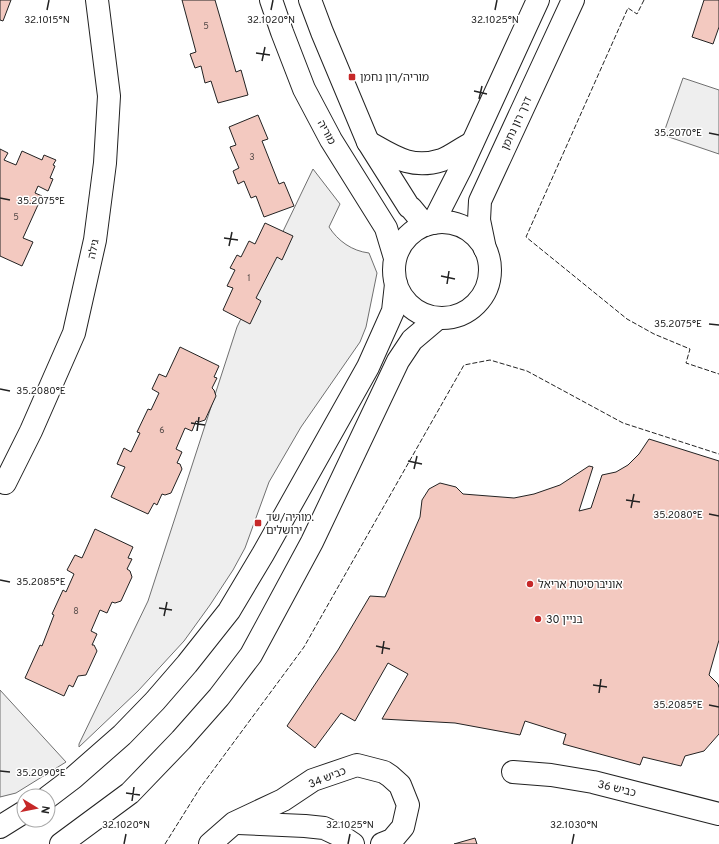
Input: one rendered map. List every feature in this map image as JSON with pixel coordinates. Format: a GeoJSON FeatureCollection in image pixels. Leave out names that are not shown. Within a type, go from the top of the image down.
{"type":"FeatureCollection","features":[{"type":"Feature","properties":{"kind":"main road","name":"גילה"},"geometry":{"type":"LineString","coordinates":[[5,483],[31,431],[74,333],[95,240],[105,163],[109,96],[97,0]]}},
{"type":"Feature","properties":{"kind":"main road","name":"מוריה"},"geometry":{"type":"LineString","coordinates":[[271,0],[304,89],[330,140],[386,228],[396,258]]}},
{"type":"Feature","properties":{"kind":"main road"},"geometry":{"type":"LineString","coordinates":[[310,0],[368,142],[409,207],[430,224]]}},
{"type":"Feature","properties":{"kind":"main road"},"geometry":{"type":"LineString","coordinates":[[430,224],[472,143],[538,0]]}},
{"type":"Feature","properties":{"kind":"main road","name":"דרך רון נחמן"},"geometry":{"type":"LineString","coordinates":[[486,250],[479,220],[480,201],[573,0]]}},
{"type":"Feature","properties":{"kind":"main road"},"geometry":{"type":"LineString","coordinates":[[368,142],[407,162],[427,164],[443,159],[472,143]]}},
{"type":"Feature","properties":{"kind":"main road"},"geometry":{"type":"LineString","coordinates":[[56,791],[122,735],[155,701],[229,612],[368,367],[393,311],[396,284],[394,271],[396,258],[402,243],[412,232],[430,224],[449,222],[464,227],[477,237],[486,250],[490,266],[488,283],[482,298],[470,310],[460,315],[449,318],[438,318],[424,315],[412,308],[402,297],[396,284]]}},
{"type":"Feature","properties":{"kind":"main road"},"geometry":{"type":"LineString","coordinates":[[61,844],[130,793],[181,740],[218,697],[251,655],[312,542],[398,361],[412,340],[438,318]]}},
{"type":"Feature","properties":{"kind":"main road","name":"כביש 34"},"geometry":{"type":"LineString","coordinates":[[210,844],[234,823],[283,800],[313,780],[357,765],[384,772],[390,776],[400,785],[408,805],[404,827],[392,840],[382,844]]}},
{"type":"Feature","properties":{"kind":"main road","name":"כביש 36"},"geometry":{"type":"LineString","coordinates":[[513,772],[551,775],[593,782],[719,814]]}},
{"type":"Feature","properties":{"kind":"main road"},"geometry":{"type":"LineString","coordinates":[[0,827],[16,817]]}},
{"type":"Feature","properties":{"kind":"main road"},"geometry":{"type":"LineString","coordinates":[[234,823],[324,828],[352,844]]}},
{"type":"Feature","properties":{"kind":"shaded area"},"geometry":{"type":"Polygon","coordinates":[[[683,78],[719,90],[719,154],[663,135],[683,78]]]}},
{"type":"Feature","properties":{"kind":"shaded area"},"geometry":{"type":"Polygon","coordinates":[[[313,169],[340,204],[329,227],[341,241],[351,248],[369,253],[377,273],[366,327],[360,342],[301,427],[269,482],[245,548],[233,570],[210,605],[184,641],[138,691],[79,747],[79,744],[148,601],[237,327],[313,169]]]}},
{"type":"Feature","properties":{"kind":"shaded area"},"geometry":{"type":"Polygon","coordinates":[[[0,690],[66,762],[24,788],[16,788],[16,793],[0,797],[0,690]]]}},
{"type":"Feature","properties":{"kind":"building"},"geometry":{"type":"Polygon","coordinates":[[[0,0],[11,0],[3,21],[0,20],[0,0]]]}},
{"type":"Feature","properties":{"kind":"building"},"geometry":{"type":"Polygon","coordinates":[[[182,0],[215,0],[236,72],[241,70],[248,95],[218,103],[211,81],[205,83],[201,66],[195,68],[190,54],[196,52],[182,0]]]}},
{"type":"Feature","properties":{"kind":"building"},"geometry":{"type":"Polygon","coordinates":[[[704,0],[719,0],[719,27],[713,44],[692,37],[704,0]]]}},
{"type":"Feature","properties":{"kind":"building"},"geometry":{"type":"Polygon","coordinates":[[[258,115],[268,139],[262,141],[279,184],[284,182],[294,206],[264,217],[256,196],[251,198],[244,181],[238,184],[233,171],[239,168],[230,147],[236,145],[229,127],[258,115]]]}},
{"type":"Feature","properties":{"kind":"building"},"geometry":{"type":"Polygon","coordinates":[[[0,149],[8,153],[4,160],[16,165],[22,151],[42,160],[44,155],[56,160],[53,165],[55,166],[50,178],[53,179],[48,191],[38,186],[35,193],[42,196],[23,238],[33,242],[22,266],[0,256],[0,149]]]}},
{"type":"Feature","properties":{"kind":"building"},"geometry":{"type":"Polygon","coordinates":[[[265,223],[293,236],[282,260],[277,257],[256,298],[261,301],[250,324],[223,310],[233,288],[227,286],[235,270],[230,268],[237,255],[241,257],[249,241],[255,244],[265,223]]]}},
{"type":"Feature","properties":{"kind":"building"},"geometry":{"type":"Polygon","coordinates":[[[180,347],[219,366],[214,377],[217,378],[212,388],[216,396],[205,420],[199,422],[196,421],[192,431],[185,428],[176,449],[182,452],[177,463],[180,464],[182,469],[171,493],[165,495],[162,494],[157,505],[154,503],[148,514],[111,497],[125,467],[117,464],[124,448],[131,452],[140,433],[137,432],[148,409],[151,410],[159,393],[152,389],[159,374],[166,377],[180,347]]]}},
{"type":"Feature","properties":{"kind":"building","name":"בניין 30"},"geometry":{"type":"Polygon","coordinates":[[[649,439],[719,461],[719,640],[709,675],[718,684],[719,688],[719,734],[704,751],[685,756],[681,766],[643,757],[640,765],[563,744],[566,734],[525,721],[520,735],[455,723],[382,719],[408,674],[388,663],[355,721],[341,713],[315,748],[287,726],[338,650],[370,596],[385,597],[420,517],[422,500],[429,489],[440,483],[456,487],[463,494],[514,498],[534,494],[560,485],[589,466],[593,467],[579,511],[591,508],[602,475],[616,472],[628,465],[639,454],[649,439]]]}},
{"type":"Feature","properties":{"kind":"building"},"geometry":{"type":"Polygon","coordinates":[[[95,529],[133,547],[128,558],[132,559],[127,569],[130,571],[132,577],[121,601],[115,603],[112,602],[107,613],[100,610],[91,631],[97,634],[92,645],[94,645],[97,651],[86,675],[78,676],[73,687],[69,685],[64,696],[25,678],[40,645],[42,646],[54,615],[52,614],[63,590],[66,592],[74,574],[67,570],[75,555],[82,558],[95,529]]]}},
{"type":"Feature","properties":{"kind":"building"},"geometry":{"type":"Polygon","coordinates":[[[475,838],[477,844],[454,844],[475,838]]]}},
{"type":"Feature","properties":{"kind":"fence"},"geometry":{"type":"LineString","coordinates":[[644,0],[637,14],[628,8],[526,237],[627,319],[654,334],[690,349],[686,363],[719,374]]}},
{"type":"Feature","properties":{"kind":"fence"},"geometry":{"type":"LineString","coordinates":[[165,844],[200,788],[304,647],[464,365],[490,360],[527,371],[623,423],[719,454]]}},
{"type":"Feature","properties":{"kind":"place","name":"מוריה/רון נחמן"},"geometry":{"type":"Point","coordinates":[352,77]}},
{"type":"Feature","properties":{"kind":"place","name":"מוריה/שד. ירושלים"},"geometry":{"type":"Point","coordinates":[258,523]}},
{"type":"Feature","properties":{"kind":"place","name":"אוניברסיטת אריאל"},"geometry":{"type":"Point","coordinates":[530,584]}},
{"type":"Feature","properties":{"kind":"place","name":"בניין 30"},"geometry":{"type":"Point","coordinates":[538,619]}}]}
